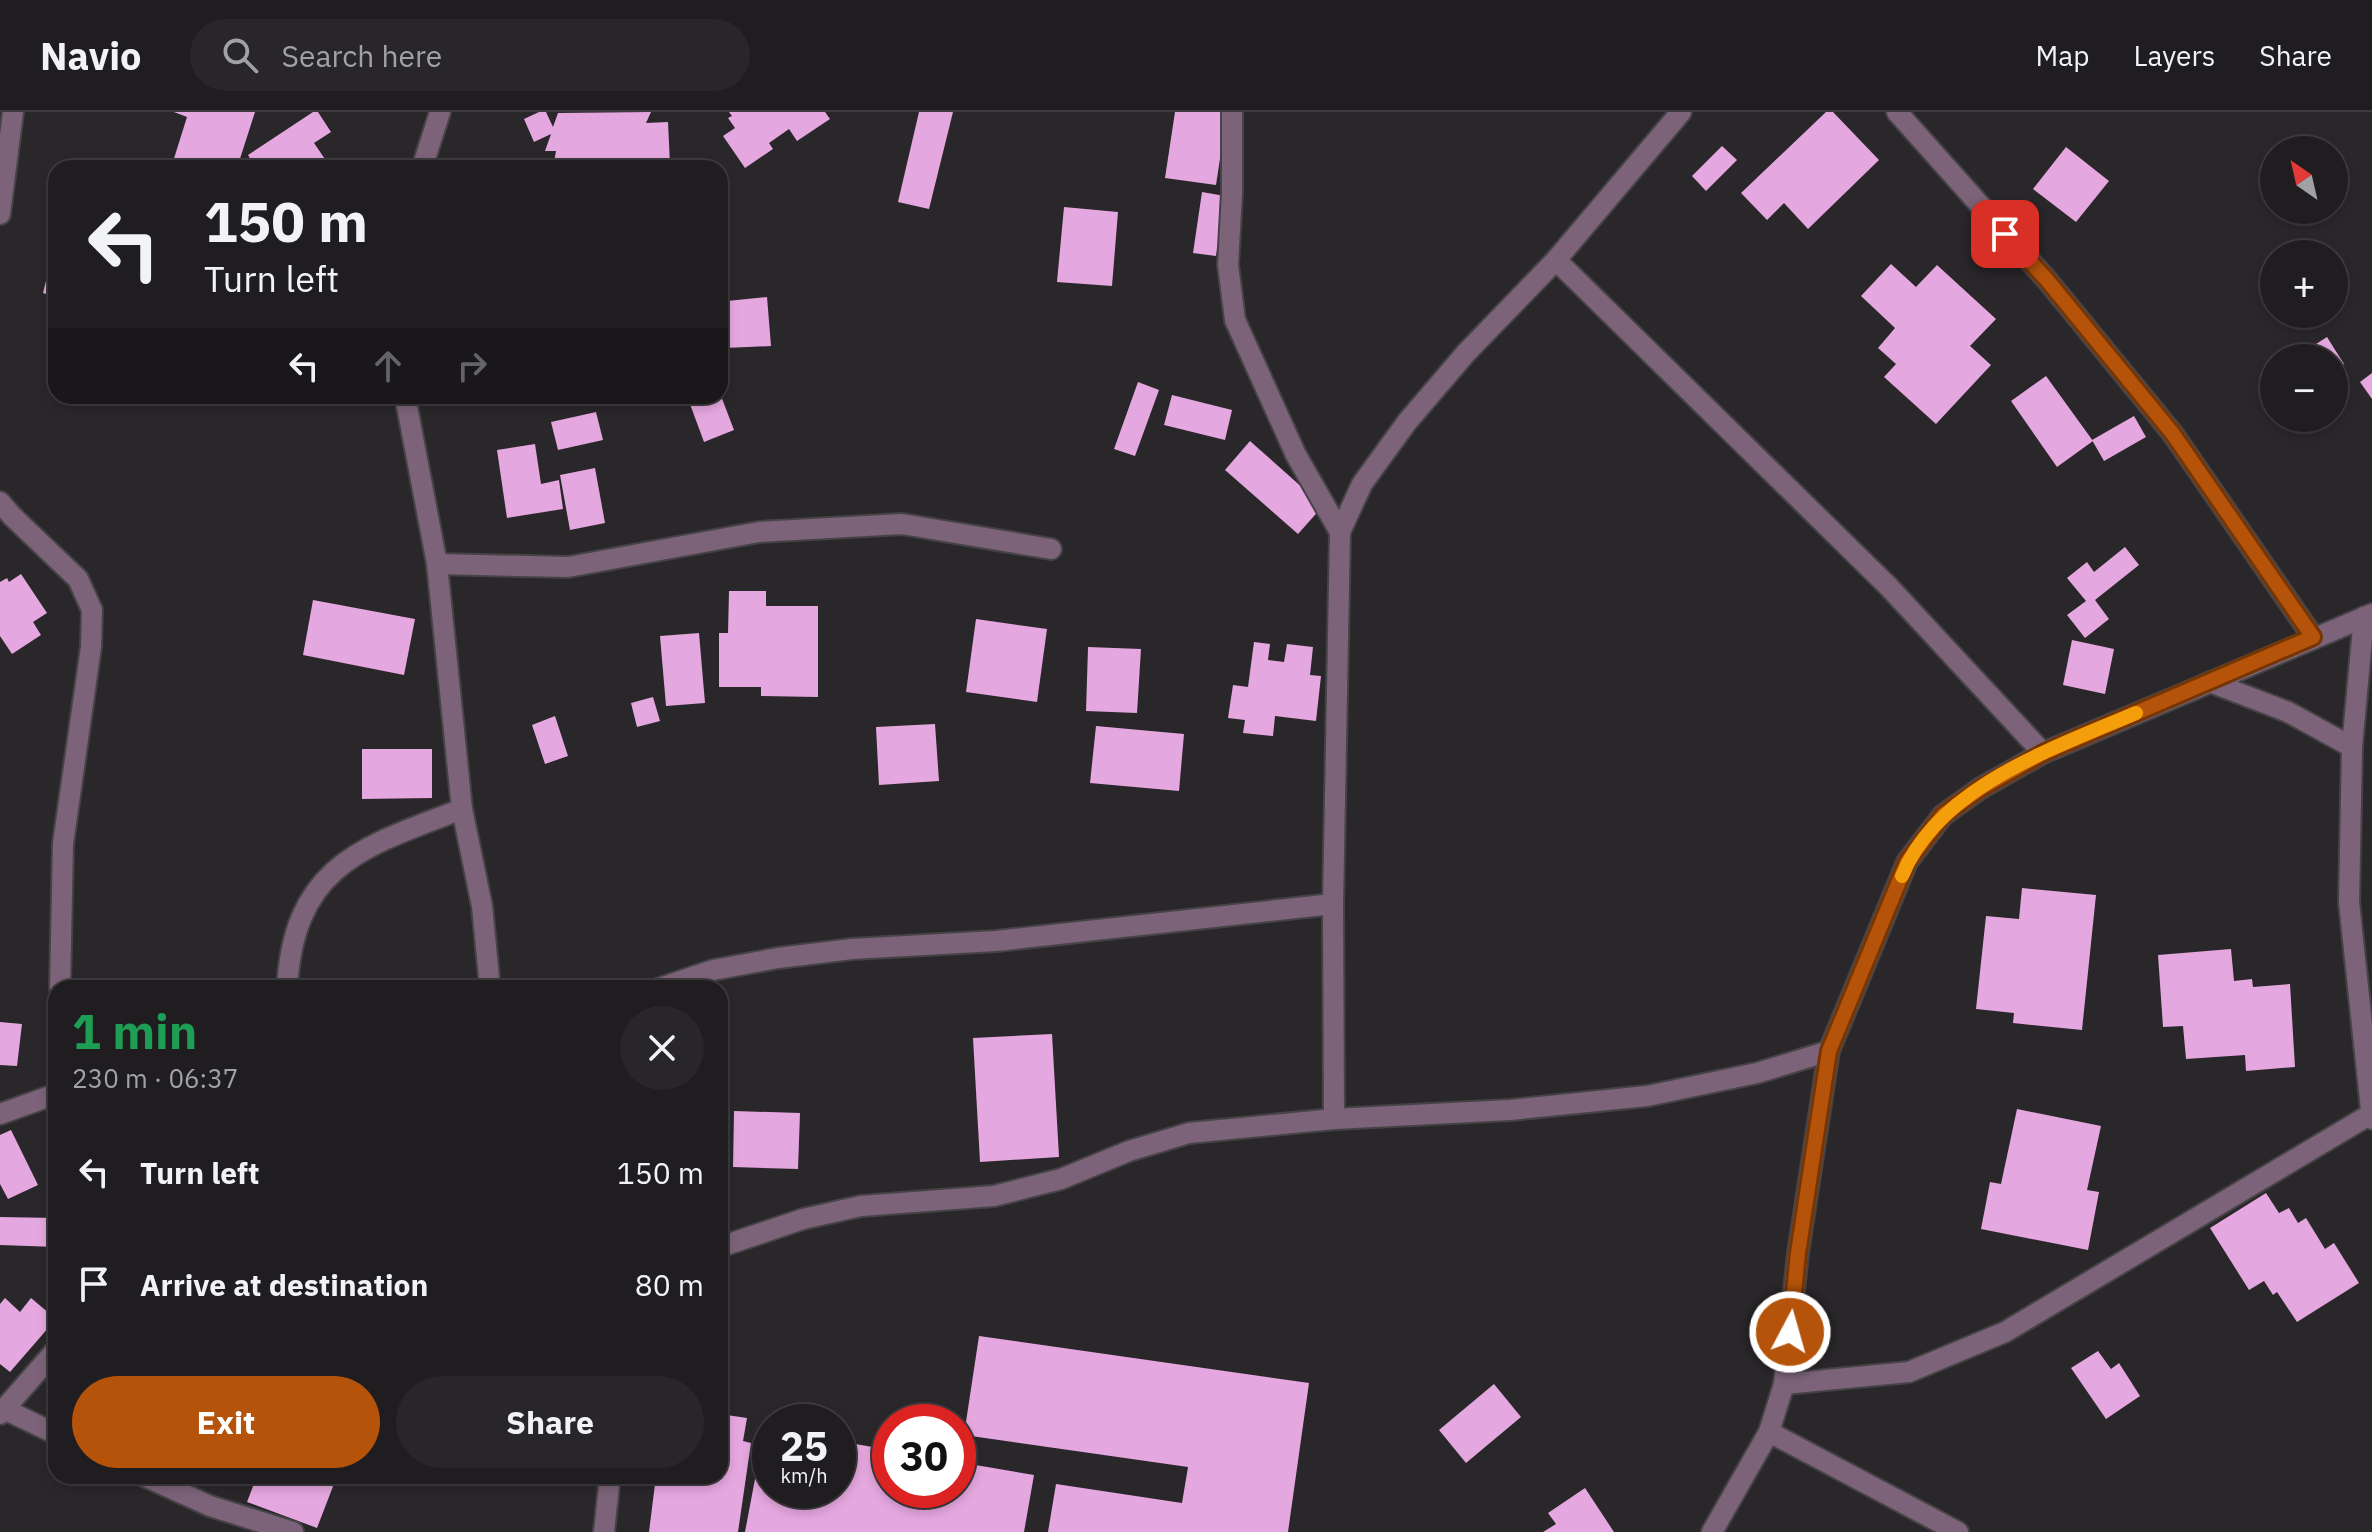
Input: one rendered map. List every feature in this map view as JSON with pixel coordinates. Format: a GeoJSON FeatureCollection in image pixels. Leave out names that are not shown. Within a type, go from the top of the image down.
{"type":"FeatureCollection","features":[{"type":"Feature","properties":{"kind":"street"},"geometry":{"type":"LineString","coordinates":[[0,214],[13,112]]}},
{"type":"Feature","properties":{"kind":"street"},"geometry":{"type":"LineString","coordinates":[[425,160],[440,112]]}},
{"type":"Feature","properties":{"kind":"street"},"geometry":{"type":"LineString","coordinates":[[1232,112],[1228,265],[1235,320],[1296,455],[1340,532]]}},
{"type":"Feature","properties":{"kind":"street"},"geometry":{"type":"LineString","coordinates":[[1334,1119],[1333,904],[1340,532],[1362,484],[1407,422],[1466,353],[1556,260],[1681,112]]}},
{"type":"Feature","properties":{"kind":"street"},"geometry":{"type":"LineString","coordinates":[[1897,112],[2047,280],[2173,434],[2313,637]]}},
{"type":"Feature","properties":{"kind":"street"},"geometry":{"type":"LineString","coordinates":[[1556,260],[1889,587],[2043,753]]}},
{"type":"Feature","properties":{"kind":"street"},"geometry":{"type":"LineString","coordinates":[[407,404],[437,564],[462,809],[482,906],[489,980]]}},
{"type":"Feature","properties":{"kind":"street"},"geometry":{"type":"LineString","coordinates":[[0,502],[78,579],[92,610],[91,647],[63,844],[60,980]]}},
{"type":"Feature","properties":{"kind":"street"},"geometry":{"type":"LineString","coordinates":[[437,564],[568,567],[759,532],[902,524],[1051,549]]}},
{"type":"Feature","properties":{"kind":"street"},"geometry":{"type":"LineString","coordinates":[[1712,1532],[1769,1432],[1784,1384],[1798,1253],[1829,1051],[1907,862],[1943,815],[1981,788],[2043,753],[2368,615],[2352,747],[2349,902],[2372,1117],[2005,1332],[1909,1372],[1784,1384]]}},
{"type":"Feature","properties":{"kind":"street"},"geometry":{"type":"LineString","coordinates":[[2210,682],[2288,712],[2352,747]]}},
{"type":"Feature","properties":{"kind":"street"},"geometry":{"type":"LineString","coordinates":[[288,980],[289,958],[297,928],[306,906],[321,884],[345,861],[393,835],[462,809]]}},
{"type":"Feature","properties":{"kind":"street"},"geometry":{"type":"LineString","coordinates":[[684,980],[713,970],[778,958],[852,949],[996,941],[1333,904]]}},
{"type":"Feature","properties":{"kind":"street"},"geometry":{"type":"LineString","coordinates":[[728,1244],[803,1219],[861,1206],[994,1196],[1061,1179],[1129,1151],[1189,1133],[1334,1119],[1510,1110],[1647,1096],[1757,1073],[1829,1051]]}},
{"type":"Feature","properties":{"kind":"street"},"geometry":{"type":"LineString","coordinates":[[0,1114],[48,1097]]}},
{"type":"Feature","properties":{"kind":"street"},"geometry":{"type":"LineString","coordinates":[[48,1359],[2,1412],[48,1431]]}},
{"type":"Feature","properties":{"kind":"street"},"geometry":{"type":"LineString","coordinates":[[1769,1432],[1958,1532]]}},
{"type":"Feature","properties":{"kind":"street"},"geometry":{"type":"LineString","coordinates":[[162,1484],[210,1506],[293,1532]]}},
{"type":"Feature","properties":{"kind":"street"},"geometry":{"type":"LineString","coordinates":[[604,1532],[609,1484]]}},
{"type":"Feature","properties":{"kind":"building"},"geometry":{"type":"Polygon","coordinates":[[[174,112],[255,112],[240,160],[174,160],[187,117],[174,112]]]}},
{"type":"Feature","properties":{"kind":"building"},"geometry":{"type":"Polygon","coordinates":[[[313,112],[318,112],[331,132],[314,143],[326,160],[251,160],[248,155],[313,112]]]}},
{"type":"Feature","properties":{"kind":"building"},"geometry":{"type":"Polygon","coordinates":[[[546,112],[553,127],[558,113],[651,112],[646,123],[668,122],[670,160],[554,160],[556,151],[545,151],[551,134],[534,142],[524,119],[546,112]]]}},
{"type":"Feature","properties":{"kind":"building"},"geometry":{"type":"Polygon","coordinates":[[[729,112],[825,112],[830,119],[797,141],[789,129],[769,143],[773,149],[745,168],[723,136],[735,128],[728,118],[732,116],[729,112]]]}},
{"type":"Feature","properties":{"kind":"building"},"geometry":{"type":"Polygon","coordinates":[[[919,112],[953,112],[929,209],[898,202],[919,112]]]}},
{"type":"Feature","properties":{"kind":"building"},"geometry":{"type":"Polygon","coordinates":[[[1175,112],[1227,112],[1216,185],[1165,178],[1175,112]]]}},
{"type":"Feature","properties":{"kind":"building"},"geometry":{"type":"Polygon","coordinates":[[[1826,112],[1833,112],[1879,160],[1808,229],[1784,203],[1767,220],[1741,193],[1826,112]]]}},
{"type":"Feature","properties":{"kind":"building"},"geometry":{"type":"Polygon","coordinates":[[[1722,146],[1737,160],[1706,191],[1692,176],[1722,146]]]}},
{"type":"Feature","properties":{"kind":"building"},"geometry":{"type":"Polygon","coordinates":[[[2066,147],[2109,181],[2076,222],[2033,189],[2066,147]]]}},
{"type":"Feature","properties":{"kind":"building"},"geometry":{"type":"Polygon","coordinates":[[[1202,192],[1225,196],[1216,256],[1193,253],[1202,192]]]}},
{"type":"Feature","properties":{"kind":"building"},"geometry":{"type":"Polygon","coordinates":[[[1064,207],[1118,212],[1112,286],[1057,282],[1064,207]]]}},
{"type":"Feature","properties":{"kind":"building"},"geometry":{"type":"Polygon","coordinates":[[[1891,264],[1916,287],[1937,265],[1996,319],[1970,346],[1991,365],[1936,424],[1884,377],[1896,364],[1878,348],[1895,328],[1861,296],[1891,264]]]}},
{"type":"Feature","properties":{"kind":"building"},"geometry":{"type":"Polygon","coordinates":[[[48,273],[48,295],[43,293],[48,273]]]}},
{"type":"Feature","properties":{"kind":"building"},"geometry":{"type":"Polygon","coordinates":[[[767,297],[771,346],[728,348],[728,301],[767,297]]]}},
{"type":"Feature","properties":{"kind":"building"},"geometry":{"type":"Polygon","coordinates":[[[2327,337],[2331,344],[2316,344],[2327,337]]]}},
{"type":"Feature","properties":{"kind":"building"},"geometry":{"type":"Polygon","coordinates":[[[2372,373],[2372,399],[2360,382],[2372,373]]]}},
{"type":"Feature","properties":{"kind":"building"},"geometry":{"type":"Polygon","coordinates":[[[2046,376],[2093,441],[2057,467],[2011,401],[2046,376]]]}},
{"type":"Feature","properties":{"kind":"building"},"geometry":{"type":"Polygon","coordinates":[[[1138,382],[1159,390],[1135,456],[1114,449],[1138,382]]]}},
{"type":"Feature","properties":{"kind":"building"},"geometry":{"type":"Polygon","coordinates":[[[1172,395],[1232,410],[1225,440],[1164,425],[1172,395]]]}},
{"type":"Feature","properties":{"kind":"building"},"geometry":{"type":"Polygon","coordinates":[[[690,404],[724,404],[734,430],[704,442],[690,404]]]}},
{"type":"Feature","properties":{"kind":"building"},"geometry":{"type":"Polygon","coordinates":[[[596,412],[603,440],[558,450],[551,422],[596,412]]]}},
{"type":"Feature","properties":{"kind":"building"},"geometry":{"type":"Polygon","coordinates":[[[2134,416],[2146,437],[2104,461],[2092,440],[2134,416]]]}},
{"type":"Feature","properties":{"kind":"building"},"geometry":{"type":"Polygon","coordinates":[[[1250,441],[1323,506],[1298,534],[1225,470],[1250,441]]]}},
{"type":"Feature","properties":{"kind":"building"},"geometry":{"type":"Polygon","coordinates":[[[535,444],[541,484],[559,480],[563,509],[507,518],[497,450],[535,444]]]}},
{"type":"Feature","properties":{"kind":"building"},"geometry":{"type":"Polygon","coordinates":[[[595,468],[605,523],[570,530],[560,475],[595,468]]]}},
{"type":"Feature","properties":{"kind":"building"},"geometry":{"type":"Polygon","coordinates":[[[2125,547],[2139,565],[2095,600],[2109,619],[2085,638],[2067,615],[2086,601],[2067,578],[2087,562],[2094,572],[2125,547]]]}},
{"type":"Feature","properties":{"kind":"building"},"geometry":{"type":"Polygon","coordinates":[[[21,574],[47,613],[33,622],[41,635],[12,654],[0,636],[0,582],[7,578],[9,582],[21,574]]]}},
{"type":"Feature","properties":{"kind":"building"},"geometry":{"type":"Polygon","coordinates":[[[729,591],[766,591],[766,606],[818,606],[818,697],[761,696],[761,687],[719,687],[719,633],[728,633],[729,591]]]}},
{"type":"Feature","properties":{"kind":"building"},"geometry":{"type":"Polygon","coordinates":[[[313,600],[415,619],[404,675],[303,655],[313,600]]]}},
{"type":"Feature","properties":{"kind":"building"},"geometry":{"type":"Polygon","coordinates":[[[976,619],[1047,629],[1037,702],[966,692],[976,619]]]}},
{"type":"Feature","properties":{"kind":"building"},"geometry":{"type":"Polygon","coordinates":[[[699,633],[705,703],[666,706],[660,636],[699,633]]]}},
{"type":"Feature","properties":{"kind":"building"},"geometry":{"type":"Polygon","coordinates":[[[2072,640],[2114,649],[2105,694],[2063,685],[2072,640]]]}},
{"type":"Feature","properties":{"kind":"building"},"geometry":{"type":"Polygon","coordinates":[[[1254,642],[1270,644],[1268,660],[1284,662],[1287,644],[1313,647],[1310,675],[1321,676],[1316,721],[1275,716],[1273,736],[1243,733],[1245,720],[1228,718],[1233,685],[1248,687],[1254,642]]]}},
{"type":"Feature","properties":{"kind":"building"},"geometry":{"type":"Polygon","coordinates":[[[1088,647],[1141,649],[1137,713],[1086,711],[1088,647]]]}},
{"type":"Feature","properties":{"kind":"building"},"geometry":{"type":"Polygon","coordinates":[[[653,697],[660,721],[637,727],[631,703],[653,697]]]}},
{"type":"Feature","properties":{"kind":"building"},"geometry":{"type":"Polygon","coordinates":[[[555,716],[568,756],[545,764],[532,725],[555,716]]]}},
{"type":"Feature","properties":{"kind":"building"},"geometry":{"type":"Polygon","coordinates":[[[935,724],[939,781],[879,785],[876,727],[935,724]]]}},
{"type":"Feature","properties":{"kind":"building"},"geometry":{"type":"Polygon","coordinates":[[[1096,726],[1184,734],[1179,791],[1090,783],[1096,726]]]}},
{"type":"Feature","properties":{"kind":"building"},"geometry":{"type":"Polygon","coordinates":[[[362,749],[432,749],[432,798],[362,799],[362,749]]]}},
{"type":"Feature","properties":{"kind":"building"},"geometry":{"type":"Polygon","coordinates":[[[2022,888],[2096,895],[2082,1030],[2013,1023],[2014,1013],[1976,1009],[1986,916],[2019,919],[2022,888]]]}},
{"type":"Feature","properties":{"kind":"building"},"geometry":{"type":"Polygon","coordinates":[[[2231,949],[2234,981],[2252,979],[2253,987],[2290,984],[2295,1067],[2246,1071],[2245,1055],[2186,1059],[2183,1026],[2163,1027],[2158,955],[2231,949]]]}},
{"type":"Feature","properties":{"kind":"building"},"geometry":{"type":"Polygon","coordinates":[[[0,1022],[22,1024],[17,1066],[0,1065],[0,1022]]]}},
{"type":"Feature","properties":{"kind":"building"},"geometry":{"type":"Polygon","coordinates":[[[1052,1034],[1059,1157],[980,1162],[973,1038],[1052,1034]]]}},
{"type":"Feature","properties":{"kind":"building"},"geometry":{"type":"Polygon","coordinates":[[[2017,1109],[2101,1126],[2087,1190],[2099,1192],[2088,1250],[1981,1229],[1990,1182],[2001,1184],[2017,1109]]]}},
{"type":"Feature","properties":{"kind":"building"},"geometry":{"type":"Polygon","coordinates":[[[734,1111],[800,1113],[798,1169],[733,1167],[734,1111]]]}},
{"type":"Feature","properties":{"kind":"building"},"geometry":{"type":"Polygon","coordinates":[[[11,1130],[38,1185],[8,1199],[0,1184],[0,1135],[11,1130]]]}},
{"type":"Feature","properties":{"kind":"building"},"geometry":{"type":"Polygon","coordinates":[[[2266,1193],[2279,1213],[2289,1208],[2298,1223],[2306,1218],[2325,1249],[2334,1243],[2359,1283],[2297,1322],[2277,1292],[2273,1295],[2264,1281],[2249,1290],[2210,1228],[2266,1193]]]}},
{"type":"Feature","properties":{"kind":"building"},"geometry":{"type":"Polygon","coordinates":[[[0,1217],[48,1218],[48,1247],[0,1245],[0,1217]]]}},
{"type":"Feature","properties":{"kind":"building"},"geometry":{"type":"Polygon","coordinates":[[[5,1298],[20,1312],[31,1298],[48,1312],[48,1328],[10,1372],[0,1364],[0,1304],[5,1298]]]}},
{"type":"Feature","properties":{"kind":"building"},"geometry":{"type":"Polygon","coordinates":[[[979,1336],[1309,1383],[1288,1532],[1048,1532],[1056,1484],[1182,1503],[1188,1467],[976,1437],[976,1404],[969,1404],[979,1336]]]}},
{"type":"Feature","properties":{"kind":"building"},"geometry":{"type":"Polygon","coordinates":[[[2098,1351],[2111,1369],[2119,1363],[2140,1396],[2106,1419],[2071,1368],[2098,1351]]]}},
{"type":"Feature","properties":{"kind":"building"},"geometry":{"type":"Polygon","coordinates":[[[1494,1384],[1521,1417],[1466,1463],[1439,1430],[1494,1384]]]}},
{"type":"Feature","properties":{"kind":"building"},"geometry":{"type":"Polygon","coordinates":[[[728,1415],[747,1418],[743,1441],[751,1443],[738,1532],[649,1532],[655,1484],[728,1484],[728,1415]]]}},
{"type":"Feature","properties":{"kind":"building"},"geometry":{"type":"Polygon","coordinates":[[[856,1444],[872,1447],[872,1508],[976,1508],[976,1465],[1034,1475],[1024,1532],[745,1532],[752,1495],[752,1508],[856,1508],[856,1444]]]}},
{"type":"Feature","properties":{"kind":"building"},"geometry":{"type":"Polygon","coordinates":[[[254,1484],[334,1484],[317,1528],[247,1502],[254,1484]]]}},
{"type":"Feature","properties":{"kind":"building"},"geometry":{"type":"Polygon","coordinates":[[[1585,1488],[1614,1532],[1543,1532],[1556,1524],[1548,1513],[1585,1488]]]}},
{"type":"Feature","properties":{"kind":"slow traffic"},"geometry":{"type":"LineString","coordinates":[[1902,876],[1907,862],[1943,815],[1981,788],[2043,753],[2136,713]]}},
{"type":"Feature","properties":{"kind":"route"},"geometry":{"type":"LineString","coordinates":[[1790,1332],[1798,1253],[1829,1051],[1907,862],[1943,815],[1981,788],[2043,753],[2313,637],[2173,434],[2047,280],[2005,234]]}}]}
